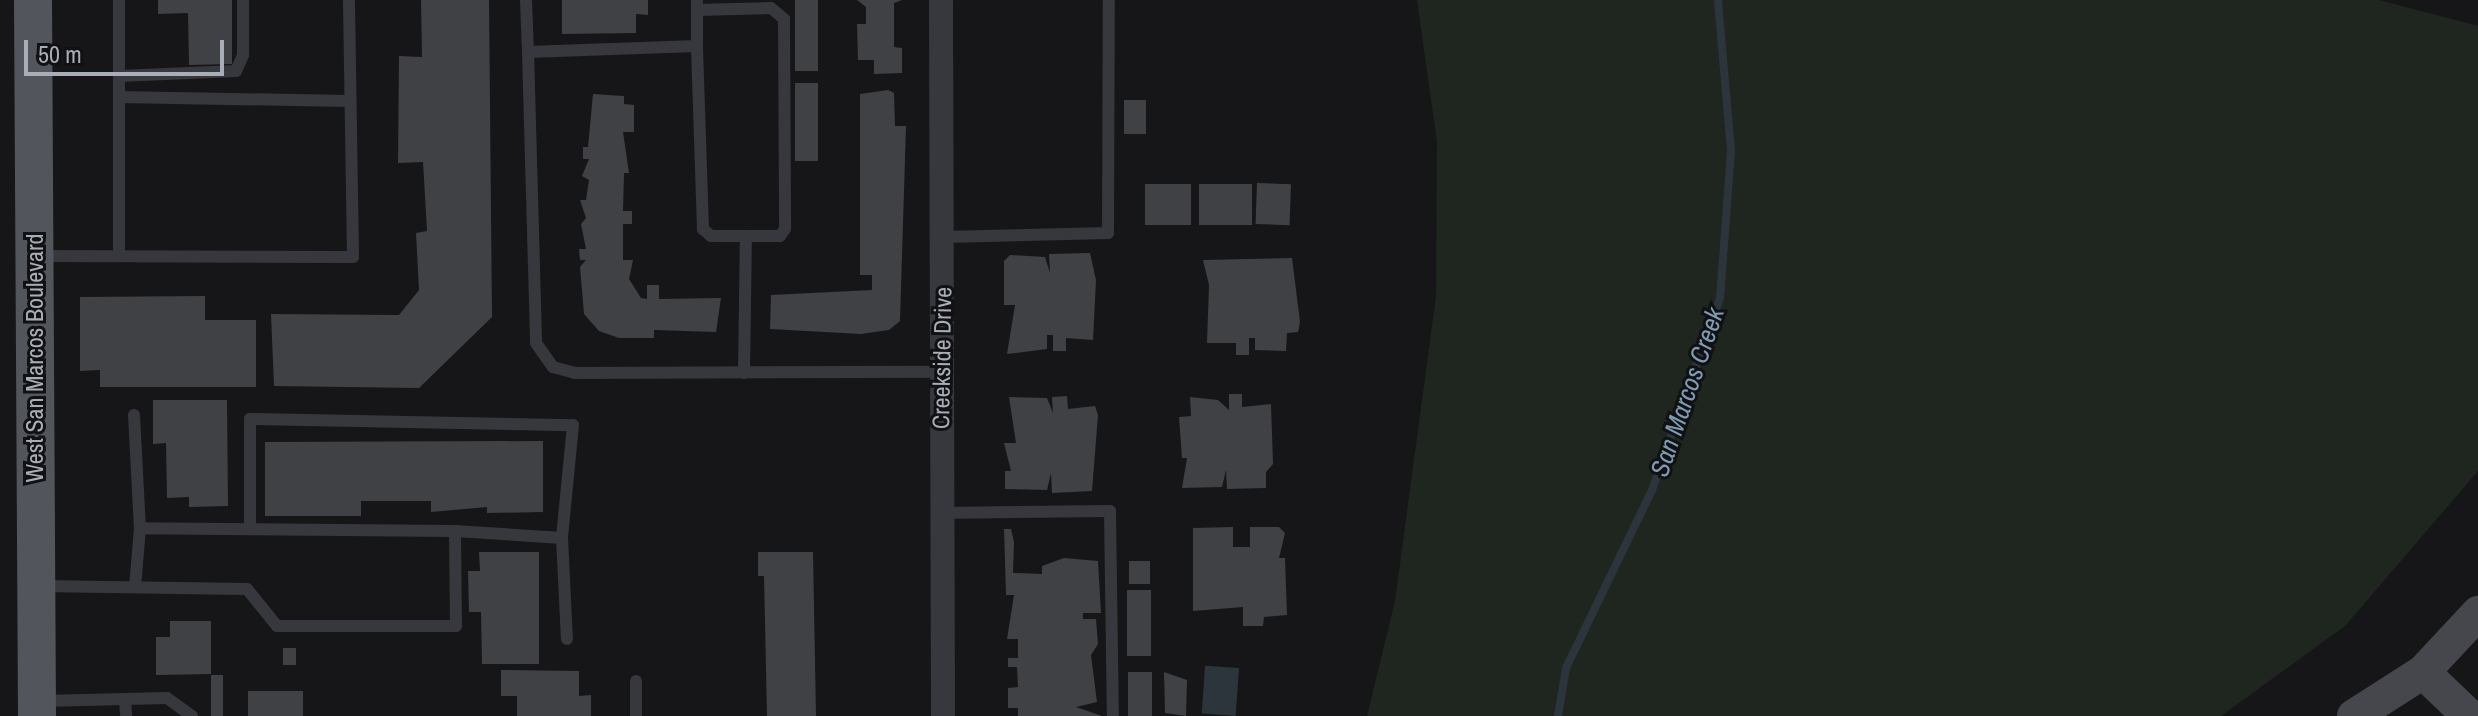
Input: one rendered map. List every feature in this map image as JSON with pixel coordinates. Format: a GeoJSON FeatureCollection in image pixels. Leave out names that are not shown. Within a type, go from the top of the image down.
{"type":"FeatureCollection","features":[{"type":"Feature","properties":{"kind":"main road","name":"West San Marcos Boulevard"},"geometry":{"type":"LineString","coordinates":[[33,0],[37,709]]}},
{"type":"Feature","properties":{"kind":"main road"},"geometry":{"type":"LineString","coordinates":[[2354,716],[2423,672],[2467,651],[2478,613]]}},
{"type":"Feature","properties":{"kind":"main road"},"geometry":{"type":"LineString","coordinates":[[2423,672],[2463,707]]}},
{"type":"Feature","properties":{"kind":"street","name":"Creekside Drive"},"geometry":{"type":"LineString","coordinates":[[941,0],[944,237],[940,513],[943,716]]}},
{"type":"Feature","properties":{"kind":"lane"},"geometry":{"type":"LineString","coordinates":[[119,0],[119,256]]}},
{"type":"Feature","properties":{"kind":"lane"},"geometry":{"type":"LineString","coordinates":[[119,76],[236,71],[243,55],[243,0]]}},
{"type":"Feature","properties":{"kind":"lane"},"geometry":{"type":"LineString","coordinates":[[34,256],[353,257],[349,0]]}},
{"type":"Feature","properties":{"kind":"lane"},"geometry":{"type":"LineString","coordinates":[[526,0],[536,343],[553,367],[575,373],[943,372]]}},
{"type":"Feature","properties":{"kind":"lane"},"geometry":{"type":"LineString","coordinates":[[944,237],[1108,233],[1109,0]]}},
{"type":"Feature","properties":{"kind":"lane"},"geometry":{"type":"LineString","coordinates":[[697,5],[771,8],[784,19],[785,229],[780,236],[711,236],[703,229],[697,5]]}},
{"type":"Feature","properties":{"kind":"lane"},"geometry":{"type":"LineString","coordinates":[[528,52],[697,46]]}},
{"type":"Feature","properties":{"kind":"lane"},"geometry":{"type":"LineString","coordinates":[[119,97],[350,101]]}},
{"type":"Feature","properties":{"kind":"lane"},"geometry":{"type":"LineString","coordinates":[[744,373],[746,236]]}},
{"type":"Feature","properties":{"kind":"lane"},"geometry":{"type":"LineString","coordinates":[[134,415],[140,528],[135,587]]}},
{"type":"Feature","properties":{"kind":"lane"},"geometry":{"type":"LineString","coordinates":[[250,529],[250,419],[573,425],[562,538],[567,639]]}},
{"type":"Feature","properties":{"kind":"lane"},"geometry":{"type":"LineString","coordinates":[[940,513],[1110,511],[1113,716]]}},
{"type":"Feature","properties":{"kind":"lane"},"geometry":{"type":"LineString","coordinates":[[140,528],[455,531],[562,538]]}},
{"type":"Feature","properties":{"kind":"lane"},"geometry":{"type":"LineString","coordinates":[[36,586],[247,589],[277,626],[456,626],[455,531]]}},
{"type":"Feature","properties":{"kind":"lane"},"geometry":{"type":"LineString","coordinates":[[636,681],[636,716]]}},
{"type":"Feature","properties":{"kind":"lane"},"geometry":{"type":"LineString","coordinates":[[37,709],[167,698],[192,716]]}},
{"type":"Feature","properties":{"kind":"lane"},"geometry":{"type":"LineString","coordinates":[[125,700],[126,716]]}},
{"type":"Feature","properties":{"kind":"shaded area"},"geometry":{"type":"Polygon","coordinates":[[[1417,0],[2379,0],[2478,26],[2478,471],[2345,626],[2221,716],[1367,716],[1395,601],[1436,296],[1437,142],[1417,0]]]}},
{"type":"Feature","properties":{"kind":"shaded area"},"geometry":{"type":"Polygon","coordinates":[[[1205,666],[1239,668],[1236,716],[1202,714],[1205,666]]]}},
{"type":"Feature","properties":{"kind":"building"},"geometry":{"type":"Polygon","coordinates":[[[158,0],[232,0],[232,64],[189,65],[188,13],[158,14],[158,0]]]}},
{"type":"Feature","properties":{"kind":"building"},"geometry":{"type":"Polygon","coordinates":[[[421,0],[489,0],[492,317],[419,388],[274,386],[271,314],[399,315],[419,290],[416,233],[427,231],[423,162],[398,163],[399,56],[422,57],[421,0]]]}},
{"type":"Feature","properties":{"kind":"building"},"geometry":{"type":"Polygon","coordinates":[[[562,0],[648,0],[648,15],[636,14],[636,33],[562,34],[562,0]]]}},
{"type":"Feature","properties":{"kind":"building"},"geometry":{"type":"Polygon","coordinates":[[[795,0],[818,0],[818,71],[795,71],[795,0]]]}},
{"type":"Feature","properties":{"kind":"building"},"geometry":{"type":"Polygon","coordinates":[[[857,0],[902,0],[894,3],[894,47],[902,48],[902,73],[874,74],[874,60],[858,60],[857,24],[866,24],[866,7],[857,0]]]}},
{"type":"Feature","properties":{"kind":"building"},"geometry":{"type":"Polygon","coordinates":[[[795,83],[818,83],[818,161],[795,161],[795,83]]]}},
{"type":"Feature","properties":{"kind":"building"},"geometry":{"type":"Polygon","coordinates":[[[888,90],[894,93],[895,126],[906,126],[900,321],[889,330],[861,334],[770,329],[771,295],[872,290],[872,275],[860,275],[860,94],[888,90]]]}},
{"type":"Feature","properties":{"kind":"building"},"geometry":{"type":"Polygon","coordinates":[[[593,94],[624,96],[624,104],[634,105],[634,132],[623,132],[629,173],[624,173],[623,211],[632,211],[632,224],[623,224],[623,260],[633,260],[629,279],[641,298],[647,299],[647,285],[659,285],[659,299],[721,298],[716,332],[654,330],[654,338],[619,338],[599,331],[584,314],[580,267],[586,260],[580,260],[579,249],[586,249],[581,224],[586,218],[580,200],[586,200],[589,180],[582,176],[589,159],[583,159],[583,147],[588,147],[593,94]]]}},
{"type":"Feature","properties":{"kind":"building"},"geometry":{"type":"Polygon","coordinates":[[[1124,100],[1146,100],[1146,134],[1124,134],[1124,100]]]}},
{"type":"Feature","properties":{"kind":"building"},"geometry":{"type":"Polygon","coordinates":[[[1257,183],[1291,184],[1290,225],[1256,224],[1257,183]]]}},
{"type":"Feature","properties":{"kind":"building"},"geometry":{"type":"Polygon","coordinates":[[[1145,184],[1191,184],[1191,225],[1145,225],[1145,184]]]}},
{"type":"Feature","properties":{"kind":"building"},"geometry":{"type":"Polygon","coordinates":[[[1199,184],[1252,184],[1252,225],[1199,225],[1199,184]]]}},
{"type":"Feature","properties":{"kind":"building"},"geometry":{"type":"Polygon","coordinates":[[[1090,253],[1096,280],[1093,340],[1066,338],[1066,351],[1053,351],[1053,335],[1047,335],[1047,349],[1007,354],[1015,305],[1004,305],[1004,261],[1010,255],[1045,257],[1050,273],[1049,254],[1090,253]]]}},
{"type":"Feature","properties":{"kind":"building"},"geometry":{"type":"Polygon","coordinates":[[[1292,258],[1300,322],[1298,332],[1287,333],[1286,351],[1255,350],[1255,338],[1249,338],[1249,355],[1236,355],[1236,343],[1207,343],[1209,285],[1203,260],[1292,258]]]}},
{"type":"Feature","properties":{"kind":"building"},"geometry":{"type":"Polygon","coordinates":[[[205,296],[205,320],[256,320],[256,387],[100,387],[100,370],[80,371],[80,297],[205,296]]]}},
{"type":"Feature","properties":{"kind":"building"},"geometry":{"type":"Polygon","coordinates":[[[1229,394],[1242,394],[1242,407],[1271,404],[1273,464],[1266,472],[1266,488],[1227,489],[1226,470],[1222,487],[1182,488],[1187,458],[1182,458],[1179,417],[1191,416],[1190,397],[1218,400],[1229,410],[1229,394]]]}},
{"type":"Feature","properties":{"kind":"building"},"geometry":{"type":"Polygon","coordinates":[[[1067,396],[1068,409],[1095,406],[1098,415],[1092,491],[1052,493],[1051,473],[1047,490],[1005,489],[1005,471],[1011,471],[1004,443],[1016,443],[1009,397],[1047,398],[1053,413],[1052,397],[1067,396]]]}},
{"type":"Feature","properties":{"kind":"building"},"geometry":{"type":"Polygon","coordinates":[[[153,400],[227,400],[228,506],[189,507],[189,497],[167,498],[166,443],[153,444],[153,400]]]}},
{"type":"Feature","properties":{"kind":"building"},"geometry":{"type":"Polygon","coordinates":[[[543,441],[543,512],[487,513],[487,507],[431,512],[431,501],[361,501],[361,516],[265,516],[265,442],[543,441]]]}},
{"type":"Feature","properties":{"kind":"building"},"geometry":{"type":"Polygon","coordinates":[[[1233,527],[1233,547],[1250,547],[1250,527],[1279,527],[1285,533],[1279,558],[1285,558],[1287,615],[1264,617],[1263,626],[1243,626],[1243,607],[1193,611],[1193,528],[1233,527]]]}},
{"type":"Feature","properties":{"kind":"building"},"geometry":{"type":"Polygon","coordinates":[[[1004,529],[1011,529],[1014,542],[1013,573],[1042,574],[1042,566],[1064,558],[1098,561],[1101,613],[1083,613],[1083,619],[1096,619],[1098,644],[1091,655],[1097,702],[1076,707],[1102,716],[1018,716],[1018,708],[1008,708],[1008,688],[1018,687],[1017,667],[1008,667],[1008,658],[1018,658],[1018,639],[1007,639],[1014,595],[1006,595],[1004,529]]]}},
{"type":"Feature","properties":{"kind":"building"},"geometry":{"type":"Polygon","coordinates":[[[479,552],[539,552],[539,664],[482,664],[481,612],[469,612],[468,571],[480,571],[479,552]]]}},
{"type":"Feature","properties":{"kind":"building"},"geometry":{"type":"Polygon","coordinates":[[[758,552],[813,552],[816,716],[767,716],[764,576],[758,576],[758,552]]]}},
{"type":"Feature","properties":{"kind":"building"},"geometry":{"type":"Polygon","coordinates":[[[1129,561],[1150,561],[1150,584],[1129,584],[1129,561]]]}},
{"type":"Feature","properties":{"kind":"building"},"geometry":{"type":"Polygon","coordinates":[[[1127,590],[1151,590],[1151,656],[1127,656],[1127,590]]]}},
{"type":"Feature","properties":{"kind":"building"},"geometry":{"type":"Polygon","coordinates":[[[170,621],[211,621],[211,674],[156,675],[156,637],[170,637],[170,621]]]}},
{"type":"Feature","properties":{"kind":"building"},"geometry":{"type":"Polygon","coordinates":[[[283,648],[296,648],[296,665],[283,665],[283,648]]]}},
{"type":"Feature","properties":{"kind":"building"},"geometry":{"type":"Polygon","coordinates":[[[501,670],[579,671],[579,696],[591,695],[591,716],[517,716],[517,696],[501,696],[501,670]]]}},
{"type":"Feature","properties":{"kind":"building"},"geometry":{"type":"Polygon","coordinates":[[[1128,672],[1152,672],[1152,716],[1128,716],[1128,672]]]}},
{"type":"Feature","properties":{"kind":"building"},"geometry":{"type":"Polygon","coordinates":[[[1164,672],[1187,680],[1186,716],[1165,713],[1164,672]]]}},
{"type":"Feature","properties":{"kind":"building"},"geometry":{"type":"Polygon","coordinates":[[[211,675],[223,675],[223,716],[211,716],[211,675]]]}},
{"type":"Feature","properties":{"kind":"building"},"geometry":{"type":"Polygon","coordinates":[[[248,691],[303,691],[303,716],[248,716],[248,691]]]}},
{"type":"Feature","properties":{"kind":"waterway","name":"San Marcos Creek"},"geometry":{"type":"LineString","coordinates":[[1558,716],[1566,668],[1652,490],[1720,298],[1731,150],[1718,0]]}}]}
